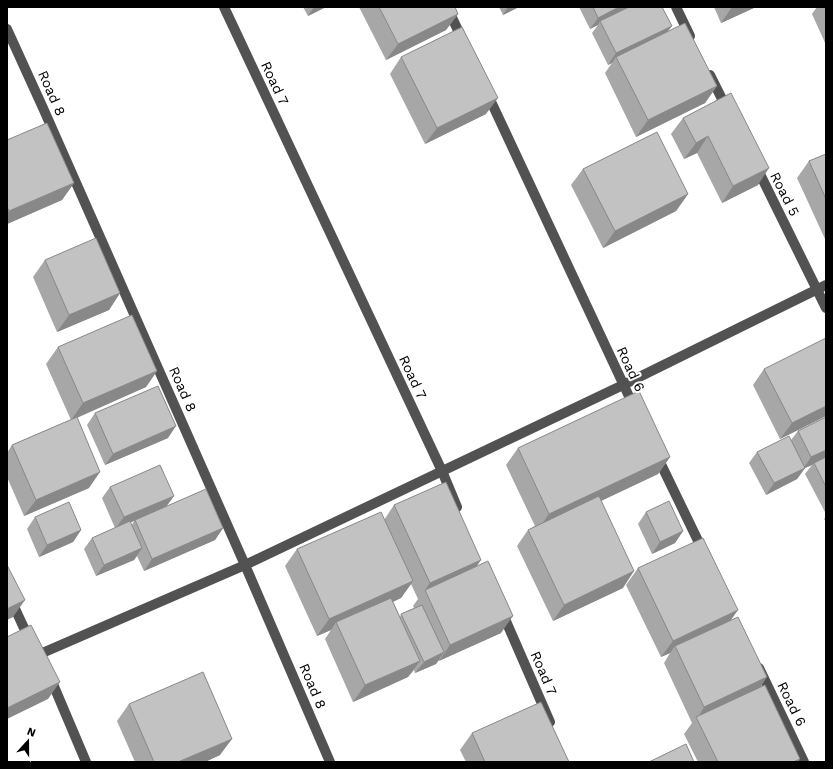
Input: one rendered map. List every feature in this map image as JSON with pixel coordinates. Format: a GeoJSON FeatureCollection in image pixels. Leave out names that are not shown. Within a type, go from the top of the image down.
{"type":"FeatureCollection","features":[{"type":"Feature","properties":{"kind":"street","name":"Road 7"},"geometry":{"type":"LineString","coordinates":[[224,7],[442,471],[460,515]]}},
{"type":"Feature","properties":{"kind":"street"},"geometry":{"type":"LineString","coordinates":[[447,7],[467,50]]}},
{"type":"Feature","properties":{"kind":"street"},"geometry":{"type":"LineString","coordinates":[[676,7],[693,42]]}},
{"type":"Feature","properties":{"kind":"street","name":"Road 8"},"geometry":{"type":"LineString","coordinates":[[7,29],[47,115],[330,762]]}},
{"type":"Feature","properties":{"kind":"street"},"geometry":{"type":"LineString","coordinates":[[707,70],[732,119]]}},
{"type":"Feature","properties":{"kind":"street","name":"Road 6"},"geometry":{"type":"LineString","coordinates":[[484,86],[637,414]]}},
{"type":"Feature","properties":{"kind":"street","name":"Road 5"},"geometry":{"type":"LineString","coordinates":[[750,154],[822,287],[826,308]]}},
{"type":"Feature","properties":{"kind":"street"},"geometry":{"type":"LineString","coordinates":[[43,662],[244,564],[623,385],[822,287]]}},
{"type":"Feature","properties":{"kind":"street"},"geometry":{"type":"LineString","coordinates":[[654,449],[708,563]]}},
{"type":"Feature","properties":{"kind":"street"},"geometry":{"type":"LineString","coordinates":[[7,591],[23,626],[43,662],[86,762]]}},
{"type":"Feature","properties":{"kind":"street","name":"Road 7"},"geometry":{"type":"LineString","coordinates":[[498,602],[555,733]]}},
{"type":"Feature","properties":{"kind":"street","name":"Road 6"},"geometry":{"type":"LineString","coordinates":[[756,662],[804,762]]}},
{"type":"Feature","properties":{"kind":"building"},"geometry":{"type":"Polygon","coordinates":[[[379,7],[455,7],[458,14],[398,44],[379,7]]]}},
{"type":"Feature","properties":{"kind":"building"},"geometry":{"type":"Polygon","coordinates":[[[593,7],[619,7],[598,18],[593,7]]]}},
{"type":"Feature","properties":{"kind":"building"},"geometry":{"type":"Polygon","coordinates":[[[629,7],[662,7],[672,26],[616,53],[600,21],[629,7]]]}},
{"type":"Feature","properties":{"kind":"building"},"geometry":{"type":"Polygon","coordinates":[[[685,23],[717,86],[648,120],[616,57],[685,23]]]}},
{"type":"Feature","properties":{"kind":"building"},"geometry":{"type":"Polygon","coordinates":[[[462,27],[498,98],[437,128],[401,57],[462,27]]]}},
{"type":"Feature","properties":{"kind":"building"},"geometry":{"type":"Polygon","coordinates":[[[731,93],[769,168],[733,186],[708,136],[696,143],[683,118],[731,93]]]}},
{"type":"Feature","properties":{"kind":"building"},"geometry":{"type":"Polygon","coordinates":[[[47,123],[74,183],[9,211],[7,207],[7,140],[47,123]]]}},
{"type":"Feature","properties":{"kind":"building"},"geometry":{"type":"Polygon","coordinates":[[[657,132],[688,194],[615,231],[583,169],[657,132]]]}},
{"type":"Feature","properties":{"kind":"building"},"geometry":{"type":"Polygon","coordinates":[[[826,154],[826,199],[809,161],[826,154]]]}},
{"type":"Feature","properties":{"kind":"building"},"geometry":{"type":"Polygon","coordinates":[[[96,238],[120,293],[69,315],[45,260],[96,238]]]}},
{"type":"Feature","properties":{"kind":"building"},"geometry":{"type":"Polygon","coordinates":[[[132,315],[157,371],[83,403],[58,347],[132,315]]]}},
{"type":"Feature","properties":{"kind":"building"},"geometry":{"type":"Polygon","coordinates":[[[826,338],[826,406],[792,423],[764,369],[826,338]]]}},
{"type":"Feature","properties":{"kind":"building"},"geometry":{"type":"Polygon","coordinates":[[[158,386],[176,426],[113,454],[95,413],[158,386]]]}},
{"type":"Feature","properties":{"kind":"building"},"geometry":{"type":"Polygon","coordinates":[[[639,391],[670,457],[549,514],[518,448],[639,391]]]}},
{"type":"Feature","properties":{"kind":"building"},"geometry":{"type":"Polygon","coordinates":[[[77,417],[100,472],[36,500],[12,445],[77,417]]]}},
{"type":"Feature","properties":{"kind":"building"},"geometry":{"type":"Polygon","coordinates":[[[826,417],[826,450],[811,457],[798,431],[826,417]]]}},
{"type":"Feature","properties":{"kind":"building"},"geometry":{"type":"Polygon","coordinates":[[[789,436],[805,468],[774,483],[757,452],[789,436]]]}},
{"type":"Feature","properties":{"kind":"building"},"geometry":{"type":"Polygon","coordinates":[[[826,457],[826,487],[814,463],[826,457]]]}},
{"type":"Feature","properties":{"kind":"building"},"geometry":{"type":"Polygon","coordinates":[[[160,465],[174,496],[124,517],[110,487],[160,465]]]}},
{"type":"Feature","properties":{"kind":"building"},"geometry":{"type":"Polygon","coordinates":[[[446,482],[481,560],[430,583],[394,505],[446,482]]]}},
{"type":"Feature","properties":{"kind":"building"},"geometry":{"type":"Polygon","coordinates":[[[206,489],[223,528],[152,559],[135,520],[206,489]]]}},
{"type":"Feature","properties":{"kind":"building"},"geometry":{"type":"Polygon","coordinates":[[[599,496],[634,571],[564,605],[528,530],[599,496]]]}},
{"type":"Feature","properties":{"kind":"building"},"geometry":{"type":"Polygon","coordinates":[[[669,501],[683,531],[660,542],[646,512],[669,501]]]}},
{"type":"Feature","properties":{"kind":"building"},"geometry":{"type":"Polygon","coordinates":[[[69,502],[81,530],[47,545],[35,517],[69,502]]]}},
{"type":"Feature","properties":{"kind":"building"},"geometry":{"type":"Polygon","coordinates":[[[381,512],[413,581],[329,619],[297,549],[381,512]]]}},
{"type":"Feature","properties":{"kind":"building"},"geometry":{"type":"Polygon","coordinates":[[[130,521],[142,548],[104,565],[92,538],[130,521]]]}},
{"type":"Feature","properties":{"kind":"building"},"geometry":{"type":"Polygon","coordinates":[[[703,538],[738,610],[673,641],[638,568],[703,538]]]}},
{"type":"Feature","properties":{"kind":"building"},"geometry":{"type":"Polygon","coordinates":[[[488,561],[513,616],[450,645],[425,590],[488,561]]]}},
{"type":"Feature","properties":{"kind":"building"},"geometry":{"type":"Polygon","coordinates":[[[7,565],[25,600],[7,609],[7,565]]]}},
{"type":"Feature","properties":{"kind":"building"},"geometry":{"type":"Polygon","coordinates":[[[391,598],[420,661],[365,685],[336,622],[391,598]]]}},
{"type":"Feature","properties":{"kind":"building"},"geometry":{"type":"Polygon","coordinates":[[[422,605],[444,652],[424,662],[401,614],[422,605]]]}},
{"type":"Feature","properties":{"kind":"building"},"geometry":{"type":"Polygon","coordinates":[[[738,617],[767,677],[704,707],[675,646],[738,617]]]}},
{"type":"Feature","properties":{"kind":"building"},"geometry":{"type":"Polygon","coordinates":[[[31,625],[60,682],[7,708],[7,637],[31,625]]]}},
{"type":"Feature","properties":{"kind":"building"},"geometry":{"type":"Polygon","coordinates":[[[203,672],[232,739],[178,762],[154,762],[129,704],[203,672]]]}},
{"type":"Feature","properties":{"kind":"building"},"geometry":{"type":"Polygon","coordinates":[[[765,685],[800,759],[793,762],[718,762],[696,717],[765,685]]]}},
{"type":"Feature","properties":{"kind":"building"},"geometry":{"type":"Polygon","coordinates":[[[541,702],[569,762],[485,762],[472,733],[541,702]]]}},
{"type":"Feature","properties":{"kind":"building"},"geometry":{"type":"Polygon","coordinates":[[[686,744],[694,762],[649,762],[686,744]]]}}]}
